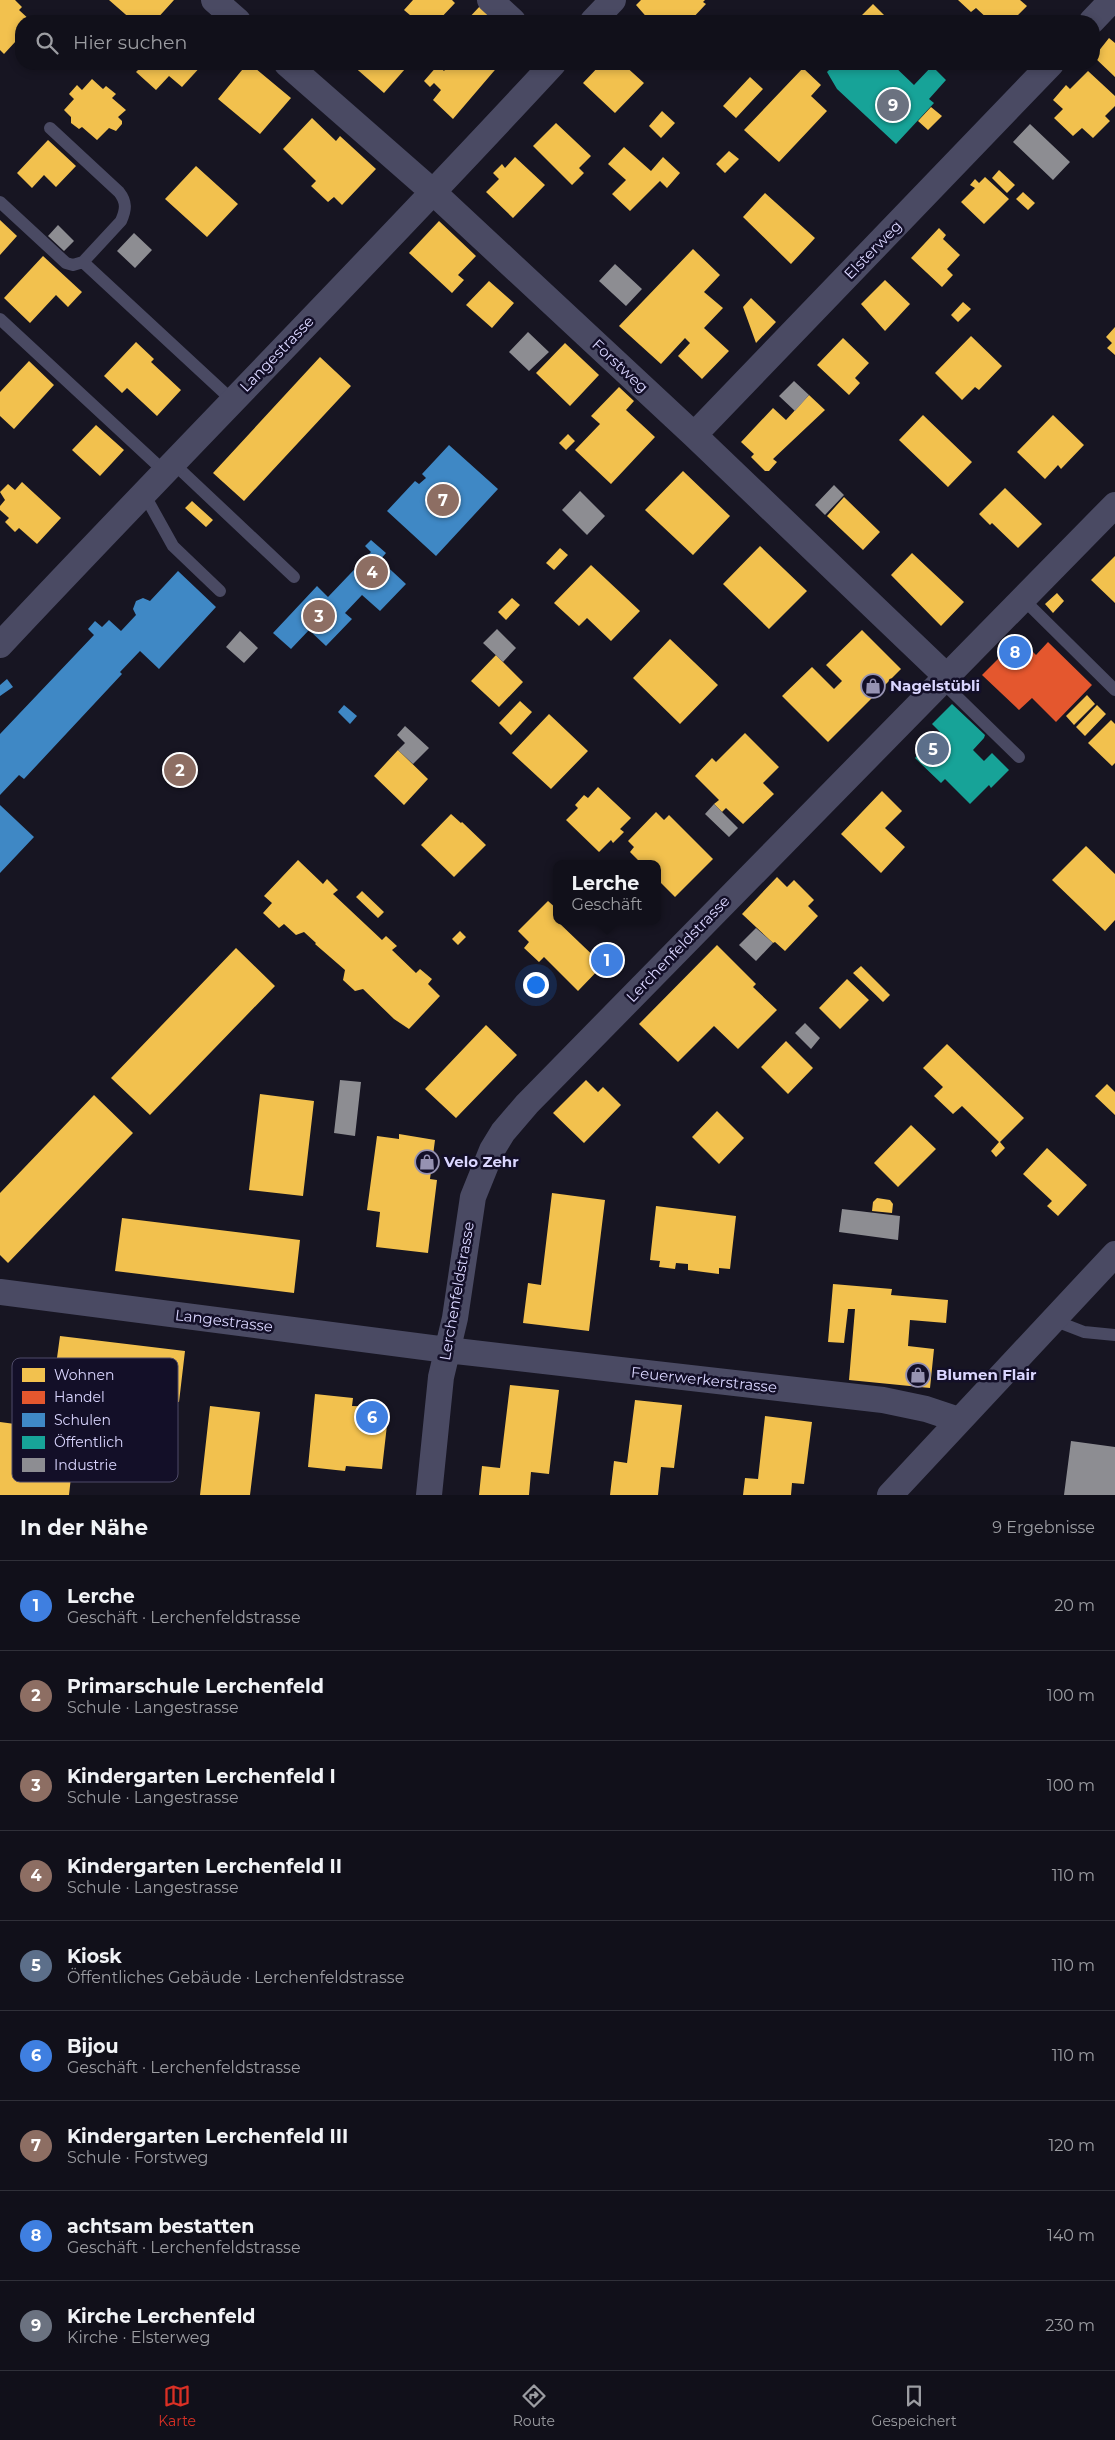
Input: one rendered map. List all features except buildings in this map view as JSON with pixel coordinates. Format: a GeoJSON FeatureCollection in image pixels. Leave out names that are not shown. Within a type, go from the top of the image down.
{"type":"FeatureCollection","features":[{"type":"Feature","properties":{"kind":"street"},"geometry":{"type":"LineString","coordinates":[[214,0],[231,15]]}},
{"type":"Feature","properties":{"kind":"street"},"geometry":{"type":"LineString","coordinates":[[490,0],[506,15]]}},
{"type":"Feature","properties":{"kind":"street"},"geometry":{"type":"LineString","coordinates":[[599,15],[613,0]]}},
{"type":"Feature","properties":{"kind":"street"},"geometry":{"type":"LineString","coordinates":[[1098,15],[1112,0]]}},
{"type":"Feature","properties":{"kind":"street","name":"Forstweg"},"geometry":{"type":"LineString","coordinates":[[294,70],[433,192],[694,435],[944,678]]}},
{"type":"Feature","properties":{"kind":"street","name":"Langestrasse"},"geometry":{"type":"LineString","coordinates":[[0,645],[143,492],[169,468],[547,70]]}},
{"type":"Feature","properties":{"kind":"street","name":"Elsterweg"},"geometry":{"type":"LineString","coordinates":[[694,435],[1045,70]]}},
{"type":"Feature","properties":{"kind":"street","name":"Lerchenfeldstrasse"},"geometry":{"type":"LineString","coordinates":[[428,1494],[441,1377],[455,1318],[473,1197],[482,1169],[503,1132],[527,1104],[1115,506]]}},
{"type":"Feature","properties":{"kind":"street"},"geometry":{"type":"LineString","coordinates":[[890,1495],[1115,1254]]}},
{"type":"Feature","properties":{"kind":"street","name":"Langestrasse"},"geometry":{"type":"LineString","coordinates":[[0,1292],[447,1350]]}},
{"type":"Feature","properties":{"kind":"street","name":"Feuerwerkerstrasse"},"geometry":{"type":"LineString","coordinates":[[447,1350],[883,1400],[926,1409],[959,1420]]}},
{"type":"Feature","properties":{"kind":"lane"},"geometry":{"type":"LineString","coordinates":[[0,202],[66,263],[73,265],[84,262],[121,221],[125,213],[124,199],[50,128]]}},
{"type":"Feature","properties":{"kind":"lane"},"geometry":{"type":"LineString","coordinates":[[84,262],[232,400]]}},
{"type":"Feature","properties":{"kind":"lane"},"geometry":{"type":"LineString","coordinates":[[0,319],[294,577]]}},
{"type":"Feature","properties":{"kind":"lane"},"geometry":{"type":"LineString","coordinates":[[143,492],[173,546],[220,591]]}},
{"type":"Feature","properties":{"kind":"lane"},"geometry":{"type":"LineString","coordinates":[[1023,599],[1115,690]]}},
{"type":"Feature","properties":{"kind":"lane"},"geometry":{"type":"LineString","coordinates":[[944,678],[1019,757]]}},
{"type":"Feature","properties":{"kind":"lane"},"geometry":{"type":"LineString","coordinates":[[1052,1320],[1084,1332],[1115,1335]]}},
{"type":"Feature","properties":{"kind":"place","name":"Kirche Lerchenfeld"},"geometry":{"type":"Point","coordinates":[893,105]}},
{"type":"Feature","properties":{"kind":"place","name":"Kindergarten Lerchenfeld III"},"geometry":{"type":"Point","coordinates":[443,500]}},
{"type":"Feature","properties":{"kind":"place","name":"Kindergarten Lerchenfeld II"},"geometry":{"type":"Point","coordinates":[372,572]}},
{"type":"Feature","properties":{"kind":"place","name":"Kindergarten Lerchenfeld I"},"geometry":{"type":"Point","coordinates":[319,616]}},
{"type":"Feature","properties":{"kind":"place","name":"achtsam bestatten"},"geometry":{"type":"Point","coordinates":[1015,652]}},
{"type":"Feature","properties":{"kind":"place","name":"Nagelstübli"},"geometry":{"type":"Point","coordinates":[873,686]}},
{"type":"Feature","properties":{"kind":"place","name":"Kiosk"},"geometry":{"type":"Point","coordinates":[933,749]}},
{"type":"Feature","properties":{"kind":"place","name":"Primarschule Lerchenfeld"},"geometry":{"type":"Point","coordinates":[180,770]}},
{"type":"Feature","properties":{"kind":"place","name":"Lerche"},"geometry":{"type":"Point","coordinates":[607,960]}},
{"type":"Feature","properties":{"kind":"place","name":"Velo Zehr"},"geometry":{"type":"Point","coordinates":[427,1162]}},
{"type":"Feature","properties":{"kind":"place","name":"Blumen Flair"},"geometry":{"type":"Point","coordinates":[918,1375]}},
{"type":"Feature","properties":{"kind":"place","name":"Bijou"},"geometry":{"type":"Point","coordinates":[372,1417]}}]}
